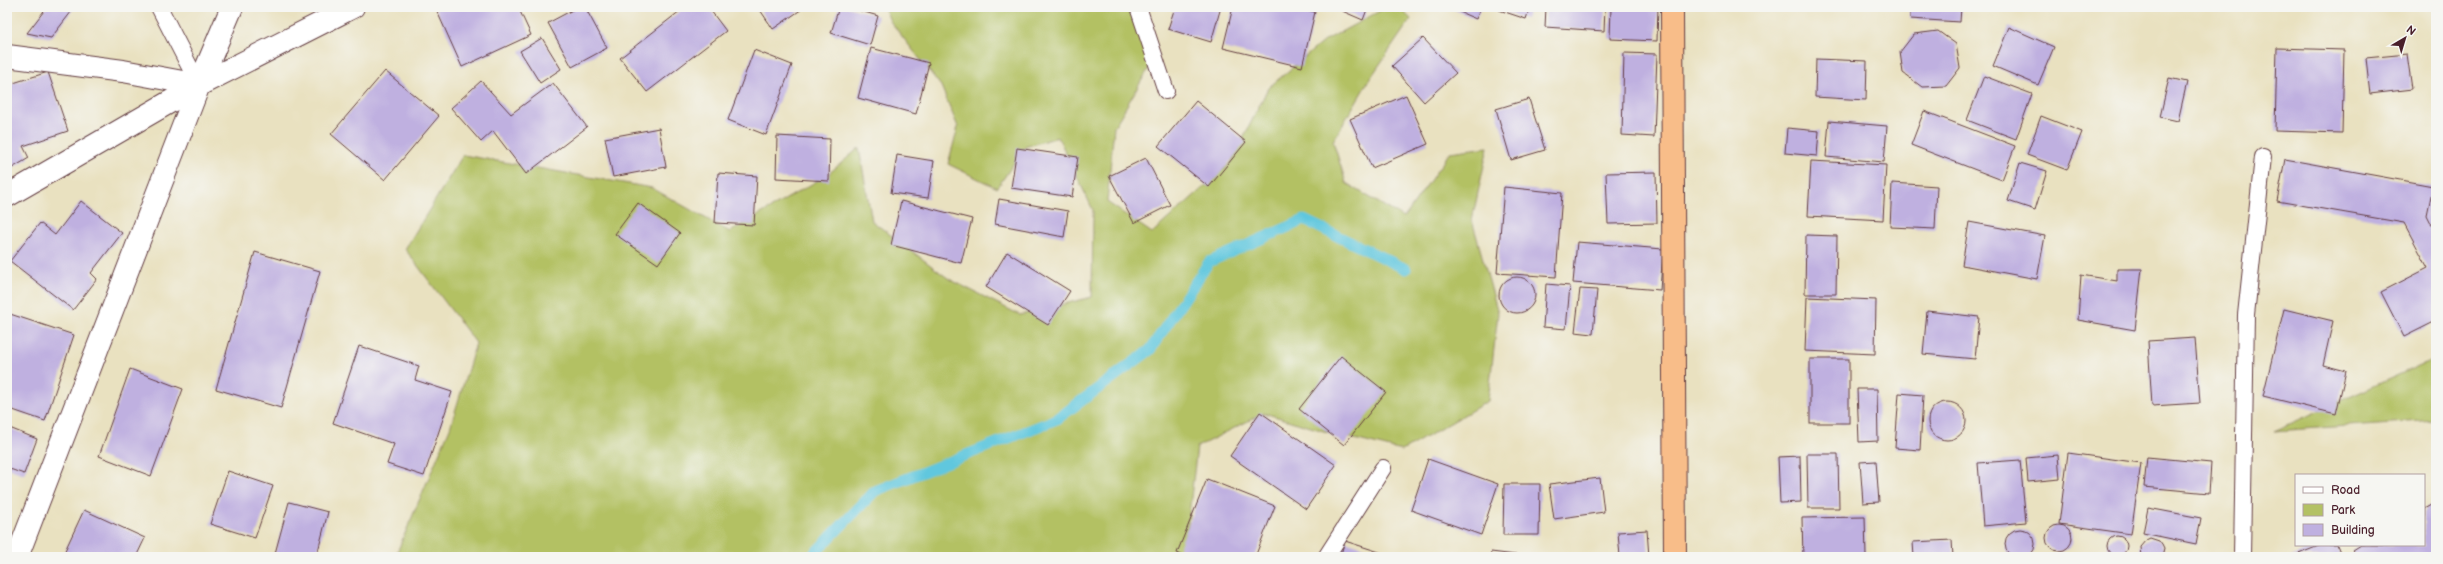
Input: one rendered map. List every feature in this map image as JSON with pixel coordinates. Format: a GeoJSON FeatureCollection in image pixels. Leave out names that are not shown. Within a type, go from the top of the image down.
{"type":"FeatureCollection","features":[{"type":"Feature","properties":{"kind":"highway"},"geometry":{"type":"LineString","coordinates":[[1672,7],[1675,557]]}},
{"type":"Feature","properties":{"kind":"street"},"geometry":{"type":"LineString","coordinates":[[17,557],[199,86],[232,7]]}},
{"type":"Feature","properties":{"kind":"street"},"geometry":{"type":"LineString","coordinates":[[7,196],[199,86],[353,7]]}},
{"type":"Feature","properties":{"kind":"street"},"geometry":{"type":"LineString","coordinates":[[7,56],[123,71],[199,86]]}},
{"type":"Feature","properties":{"kind":"lane"},"geometry":{"type":"LineString","coordinates":[[159,7],[199,86]]}},
{"type":"Feature","properties":{"kind":"lane"},"geometry":{"type":"LineString","coordinates":[[1138,7],[1166,91]]}},
{"type":"Feature","properties":{"kind":"lane"},"geometry":{"type":"LineString","coordinates":[[2242,557],[2246,315],[2263,157]]}},
{"type":"Feature","properties":{"kind":"lane"},"geometry":{"type":"LineString","coordinates":[[1326,557],[1383,468]]}},
{"type":"Feature","properties":{"kind":"green space"},"geometry":{"type":"Polygon","coordinates":[[[884,7],[1090,7],[1095,10],[1145,7],[1152,63],[1114,127],[1107,202],[1152,233],[1231,163],[1268,88],[1324,41],[1387,7],[1399,7],[1411,19],[1369,80],[1333,141],[1346,183],[1404,218],[1450,152],[1488,147],[1472,220],[1498,313],[1488,401],[1402,451],[1327,432],[1264,413],[1197,447],[1184,557],[395,557],[450,428],[476,343],[405,249],[463,155],[652,188],[730,232],[827,175],[859,148],[872,221],[949,279],[1020,315],[1092,297],[1093,210],[1058,137],[1025,147],[997,188],[948,164],[958,127],[941,86],[890,21],[884,7]]]}},
{"type":"Feature","properties":{"kind":"green space"},"geometry":{"type":"Polygon","coordinates":[[[2436,358],[2436,420],[2274,431],[2436,358]]]}},
{"type":"Feature","properties":{"kind":"building"},"geometry":{"type":"Polygon","coordinates":[[[47,7],[75,7],[51,38],[27,33],[47,7]]]}},
{"type":"Feature","properties":{"kind":"building"},"geometry":{"type":"Polygon","coordinates":[[[439,7],[518,7],[531,35],[462,67],[436,9],[439,7]]]}},
{"type":"Feature","properties":{"kind":"building"},"geometry":{"type":"Polygon","coordinates":[[[578,7],[585,7],[607,48],[572,67],[548,23],[578,7]]]}},
{"type":"Feature","properties":{"kind":"building"},"geometry":{"type":"Polygon","coordinates":[[[685,7],[708,7],[726,31],[647,92],[620,58],[685,7]]]}},
{"type":"Feature","properties":{"kind":"building"},"geometry":{"type":"Polygon","coordinates":[[[758,7],[805,7],[773,29],[758,7]]]}},
{"type":"Feature","properties":{"kind":"building"},"geometry":{"type":"Polygon","coordinates":[[[839,7],[848,7],[878,16],[870,45],[831,33],[839,7]]]}},
{"type":"Feature","properties":{"kind":"building"},"geometry":{"type":"Polygon","coordinates":[[[1175,7],[1221,7],[1211,42],[1168,29],[1175,7]]]}},
{"type":"Feature","properties":{"kind":"building"},"geometry":{"type":"Polygon","coordinates":[[[1233,7],[1295,7],[1315,12],[1302,67],[1223,48],[1233,7]]]}},
{"type":"Feature","properties":{"kind":"building"},"geometry":{"type":"Polygon","coordinates":[[[1333,7],[1368,7],[1363,20],[1333,7]]]}},
{"type":"Feature","properties":{"kind":"building"},"geometry":{"type":"Polygon","coordinates":[[[1448,7],[1481,7],[1476,19],[1448,7]]]}},
{"type":"Feature","properties":{"kind":"building"},"geometry":{"type":"Polygon","coordinates":[[[1500,7],[1530,7],[1526,19],[1499,10],[1500,7]]]}},
{"type":"Feature","properties":{"kind":"building"},"geometry":{"type":"Polygon","coordinates":[[[1546,7],[1605,7],[1604,31],[1545,27],[1546,7]]]}},
{"type":"Feature","properties":{"kind":"building"},"geometry":{"type":"Polygon","coordinates":[[[1611,7],[1658,7],[1657,41],[1610,39],[1611,7]]]}},
{"type":"Feature","properties":{"kind":"building"},"geometry":{"type":"Polygon","coordinates":[[[1910,7],[1961,7],[1960,22],[1910,19],[1910,7]]]}},
{"type":"Feature","properties":{"kind":"building"},"geometry":{"type":"Polygon","coordinates":[[[2009,27],[2054,47],[2038,85],[1993,66],[2009,27]]]}},
{"type":"Feature","properties":{"kind":"building"},"geometry":{"type":"Polygon","coordinates":[[[1938,31],[1956,44],[1960,68],[1946,86],[1922,87],[1903,73],[1900,52],[1914,34],[1938,31]]]}},
{"type":"Feature","properties":{"kind":"building"},"geometry":{"type":"Polygon","coordinates":[[[542,38],[561,69],[540,83],[520,51],[542,38]]]}},
{"type":"Feature","properties":{"kind":"building"},"geometry":{"type":"Polygon","coordinates":[[[1423,38],[1456,73],[1424,102],[1392,66],[1423,38]]]}},
{"type":"Feature","properties":{"kind":"building"},"geometry":{"type":"Polygon","coordinates":[[[871,48],[929,63],[916,114],[858,98],[871,48]]]}},
{"type":"Feature","properties":{"kind":"building"},"geometry":{"type":"Polygon","coordinates":[[[2277,48],[2344,50],[2342,133],[2275,131],[2277,48]]]}},
{"type":"Feature","properties":{"kind":"building"},"geometry":{"type":"Polygon","coordinates":[[[754,50],[792,65],[766,135],[728,120],[754,50]]]}},
{"type":"Feature","properties":{"kind":"building"},"geometry":{"type":"Polygon","coordinates":[[[1624,53],[1657,54],[1654,137],[1622,135],[1624,53]]]}},
{"type":"Feature","properties":{"kind":"building"},"geometry":{"type":"Polygon","coordinates":[[[2407,54],[2412,89],[2370,94],[2366,58],[2407,54]]]}},
{"type":"Feature","properties":{"kind":"building"},"geometry":{"type":"Polygon","coordinates":[[[1816,59],[1867,61],[1866,100],[1815,97],[1816,59]]]}},
{"type":"Feature","properties":{"kind":"building"},"geometry":{"type":"Polygon","coordinates":[[[385,71],[439,116],[385,180],[331,134],[385,71]]]}},
{"type":"Feature","properties":{"kind":"building"},"geometry":{"type":"Polygon","coordinates":[[[48,72],[68,131],[23,146],[29,158],[7,171],[7,85],[48,72]]]}},
{"type":"Feature","properties":{"kind":"building"},"geometry":{"type":"Polygon","coordinates":[[[1984,76],[2032,94],[2016,139],[1967,120],[1984,76]]]}},
{"type":"Feature","properties":{"kind":"building"},"geometry":{"type":"Polygon","coordinates":[[[2169,78],[2187,82],[2178,121],[2160,117],[2169,78]]]}},
{"type":"Feature","properties":{"kind":"building"},"geometry":{"type":"Polygon","coordinates":[[[481,81],[511,114],[553,83],[587,127],[526,174],[493,131],[481,142],[451,108],[481,81]]]}},
{"type":"Feature","properties":{"kind":"building"},"geometry":{"type":"Polygon","coordinates":[[[1406,95],[1428,144],[1372,168],[1350,119],[1406,95]]]}},
{"type":"Feature","properties":{"kind":"building"},"geometry":{"type":"Polygon","coordinates":[[[1529,99],[1545,150],[1511,160],[1496,109],[1529,99]]]}},
{"type":"Feature","properties":{"kind":"building"},"geometry":{"type":"Polygon","coordinates":[[[1196,101],[1246,142],[1209,187],[1158,146],[1196,101]]]}},
{"type":"Feature","properties":{"kind":"building"},"geometry":{"type":"Polygon","coordinates":[[[1924,111],[2015,146],[2002,180],[1911,145],[1924,111]]]}},
{"type":"Feature","properties":{"kind":"building"},"geometry":{"type":"Polygon","coordinates":[[[2041,116],[2082,132],[2067,170],[2027,155],[2041,116]]]}},
{"type":"Feature","properties":{"kind":"building"},"geometry":{"type":"Polygon","coordinates":[[[1829,121],[1887,126],[1884,162],[1826,157],[1829,121]]]}},
{"type":"Feature","properties":{"kind":"building"},"geometry":{"type":"Polygon","coordinates":[[[659,128],[666,167],[613,177],[605,138],[659,128]]]}},
{"type":"Feature","properties":{"kind":"building"},"geometry":{"type":"Polygon","coordinates":[[[1787,128],[1819,131],[1817,156],[1785,153],[1787,128]]]}},
{"type":"Feature","properties":{"kind":"building"},"geometry":{"type":"Polygon","coordinates":[[[777,136],[830,139],[829,181],[776,178],[777,136]]]}},
{"type":"Feature","properties":{"kind":"building"},"geometry":{"type":"Polygon","coordinates":[[[1017,148],[1078,157],[1072,197],[1011,188],[1017,148]]]}},
{"type":"Feature","properties":{"kind":"building"},"geometry":{"type":"Polygon","coordinates":[[[897,155],[934,161],[928,198],[891,193],[897,155]]]}},
{"type":"Feature","properties":{"kind":"building"},"geometry":{"type":"Polygon","coordinates":[[[1146,158],[1170,205],[1134,223],[1109,176],[1146,158]]]}},
{"type":"Feature","properties":{"kind":"building"},"geometry":{"type":"Polygon","coordinates":[[[2285,159],[2433,186],[2427,215],[2436,233],[2436,321],[2404,337],[2381,292],[2428,268],[2404,223],[2277,201],[2285,159]]]}},
{"type":"Feature","properties":{"kind":"building"},"geometry":{"type":"Polygon","coordinates":[[[1811,161],[1886,165],[1883,220],[1808,216],[1811,161]]]}},
{"type":"Feature","properties":{"kind":"building"},"geometry":{"type":"Polygon","coordinates":[[[2020,163],[2047,171],[2035,210],[2008,201],[2020,163]]]}},
{"type":"Feature","properties":{"kind":"building"},"geometry":{"type":"Polygon","coordinates":[[[1656,172],[1657,223],[1608,224],[1606,173],[1656,172]]]}},
{"type":"Feature","properties":{"kind":"building"},"geometry":{"type":"Polygon","coordinates":[[[718,173],[757,176],[754,225],[715,223],[718,173]]]}},
{"type":"Feature","properties":{"kind":"building"},"geometry":{"type":"Polygon","coordinates":[[[1892,183],[1937,186],[1935,229],[1890,227],[1892,183]]]}},
{"type":"Feature","properties":{"kind":"building"},"geometry":{"type":"Polygon","coordinates":[[[1504,187],[1562,193],[1556,277],[1497,273],[1504,187]]]}},
{"type":"Feature","properties":{"kind":"building"},"geometry":{"type":"Polygon","coordinates":[[[999,199],[1068,211],[1064,237],[995,224],[999,199]]]}},
{"type":"Feature","properties":{"kind":"building"},"geometry":{"type":"Polygon","coordinates":[[[81,201],[122,233],[91,273],[97,279],[73,310],[10,261],[40,223],[55,235],[81,201]]]}},
{"type":"Feature","properties":{"kind":"building"},"geometry":{"type":"Polygon","coordinates":[[[901,201],[972,219],[961,263],[891,245],[901,201]]]}},
{"type":"Feature","properties":{"kind":"building"},"geometry":{"type":"Polygon","coordinates":[[[638,203],[680,233],[658,264],[615,234],[638,203]]]}},
{"type":"Feature","properties":{"kind":"building"},"geometry":{"type":"Polygon","coordinates":[[[1969,222],[2045,236],[2037,279],[1962,265],[1969,222]]]}},
{"type":"Feature","properties":{"kind":"building"},"geometry":{"type":"Polygon","coordinates":[[[1806,235],[1837,236],[1836,294],[1805,294],[1806,235]]]}},
{"type":"Feature","properties":{"kind":"building"},"geometry":{"type":"Polygon","coordinates":[[[1577,242],[1663,249],[1660,290],[1573,283],[1577,242]]]}},
{"type":"Feature","properties":{"kind":"building"},"geometry":{"type":"Polygon","coordinates":[[[255,252],[320,271],[281,408],[216,389],[255,252]]]}},
{"type":"Feature","properties":{"kind":"building"},"geometry":{"type":"Polygon","coordinates":[[[1007,252],[1070,291],[1048,325],[986,287],[1007,252]]]}},
{"type":"Feature","properties":{"kind":"building"},"geometry":{"type":"Polygon","coordinates":[[[2117,269],[2142,269],[2135,330],[2078,320],[2081,275],[2117,281],[2117,269]]]}},
{"type":"Feature","properties":{"kind":"building"},"geometry":{"type":"Polygon","coordinates":[[[1521,277],[1530,282],[1534,288],[1534,302],[1530,308],[1521,313],[1513,313],[1504,308],[1500,302],[1499,291],[1504,282],[1510,278],[1521,277]]]}},
{"type":"Feature","properties":{"kind":"building"},"geometry":{"type":"Polygon","coordinates":[[[1546,284],[1570,286],[1566,329],[1543,327],[1546,284]]]}},
{"type":"Feature","properties":{"kind":"building"},"geometry":{"type":"Polygon","coordinates":[[[1580,289],[1597,290],[1593,334],[1575,332],[1580,289]]]}},
{"type":"Feature","properties":{"kind":"building"},"geometry":{"type":"Polygon","coordinates":[[[1807,297],[1876,300],[1875,354],[1805,351],[1807,297]]]}},
{"type":"Feature","properties":{"kind":"building"},"geometry":{"type":"Polygon","coordinates":[[[2284,309],[2333,321],[2323,365],[2346,371],[2336,414],[2263,396],[2284,309]]]}},
{"type":"Feature","properties":{"kind":"building"},"geometry":{"type":"Polygon","coordinates":[[[1927,311],[1979,317],[1975,359],[1923,354],[1927,311]]]}},
{"type":"Feature","properties":{"kind":"building"},"geometry":{"type":"Polygon","coordinates":[[[7,313],[74,335],[45,421],[7,408],[7,313]]]}},
{"type":"Feature","properties":{"kind":"building"},"geometry":{"type":"Polygon","coordinates":[[[2195,338],[2200,403],[2152,406],[2148,341],[2195,338]]]}},
{"type":"Feature","properties":{"kind":"building"},"geometry":{"type":"Polygon","coordinates":[[[359,346],[419,366],[415,380],[452,392],[424,476],[387,464],[394,444],[333,423],[359,346]]]}},
{"type":"Feature","properties":{"kind":"building"},"geometry":{"type":"Polygon","coordinates":[[[1341,356],[1386,392],[1344,445],[1299,409],[1341,356]]]}},
{"type":"Feature","properties":{"kind":"building"},"geometry":{"type":"Polygon","coordinates":[[[1810,359],[1849,359],[1849,423],[1810,423],[1810,359]]]}},
{"type":"Feature","properties":{"kind":"building"},"geometry":{"type":"Polygon","coordinates":[[[130,369],[183,389],[151,476],[99,456],[130,369]]]}},
{"type":"Feature","properties":{"kind":"building"},"geometry":{"type":"Polygon","coordinates":[[[1857,389],[1877,389],[1878,441],[1859,442],[1857,389]]]}},
{"type":"Feature","properties":{"kind":"building"},"geometry":{"type":"Polygon","coordinates":[[[1899,393],[1923,395],[1920,450],[1895,448],[1899,393]]]}},
{"type":"Feature","properties":{"kind":"building"},"geometry":{"type":"Polygon","coordinates":[[[1947,402],[1960,408],[1966,421],[1960,434],[1947,440],[1934,434],[1928,421],[1934,408],[1947,402]]]}},
{"type":"Feature","properties":{"kind":"building"},"geometry":{"type":"Polygon","coordinates":[[[1260,412],[1336,465],[1306,509],[1230,456],[1260,412]]]}},
{"type":"Feature","properties":{"kind":"building"},"geometry":{"type":"Polygon","coordinates":[[[7,427],[37,439],[24,474],[7,468],[7,427]]]}},
{"type":"Feature","properties":{"kind":"building"},"geometry":{"type":"Polygon","coordinates":[[[2068,453],[2141,463],[2131,534],[2059,524],[2068,453]]]}},
{"type":"Feature","properties":{"kind":"building"},"geometry":{"type":"Polygon","coordinates":[[[1807,454],[1838,454],[1839,508],[1808,508],[1807,454]]]}},
{"type":"Feature","properties":{"kind":"building"},"geometry":{"type":"Polygon","coordinates":[[[2058,455],[2060,479],[2028,482],[2026,458],[2058,455]]]}},
{"type":"Feature","properties":{"kind":"building"},"geometry":{"type":"Polygon","coordinates":[[[1800,456],[1801,502],[1780,503],[1778,457],[1800,456]]]}},
{"type":"Feature","properties":{"kind":"building"},"geometry":{"type":"Polygon","coordinates":[[[2147,457],[2211,463],[2209,493],[2144,487],[2147,457]]]}},
{"type":"Feature","properties":{"kind":"building"},"geometry":{"type":"Polygon","coordinates":[[[1428,459],[1498,484],[1481,535],[1411,510],[1428,459]]]}},
{"type":"Feature","properties":{"kind":"building"},"geometry":{"type":"Polygon","coordinates":[[[2020,460],[2026,522],[1983,526],[1978,463],[2020,460]]]}},
{"type":"Feature","properties":{"kind":"building"},"geometry":{"type":"Polygon","coordinates":[[[1876,461],[1879,502],[1863,503],[1860,462],[1876,461]]]}},
{"type":"Feature","properties":{"kind":"building"},"geometry":{"type":"Polygon","coordinates":[[[228,471],[273,486],[255,538],[210,524],[228,471]]]}},
{"type":"Feature","properties":{"kind":"building"},"geometry":{"type":"Polygon","coordinates":[[[1600,478],[1604,512],[1554,519],[1549,484],[1600,478]]]}},
{"type":"Feature","properties":{"kind":"building"},"geometry":{"type":"Polygon","coordinates":[[[1207,479],[1275,506],[1255,557],[1187,557],[1177,553],[1207,479]]]}},
{"type":"Feature","properties":{"kind":"building"},"geometry":{"type":"Polygon","coordinates":[[[1504,484],[1540,484],[1539,535],[1503,535],[1504,484]]]}},
{"type":"Feature","properties":{"kind":"building"},"geometry":{"type":"Polygon","coordinates":[[[289,502],[328,512],[317,555],[322,557],[274,557],[289,502]]]}},
{"type":"Feature","properties":{"kind":"building"},"geometry":{"type":"Polygon","coordinates":[[[2436,502],[2436,557],[2357,557],[2353,550],[2359,546],[2425,546],[2425,508],[2436,502]]]}},
{"type":"Feature","properties":{"kind":"building"},"geometry":{"type":"Polygon","coordinates":[[[2148,508],[2201,518],[2196,544],[2143,533],[2148,508]]]}},
{"type":"Feature","properties":{"kind":"building"},"geometry":{"type":"Polygon","coordinates":[[[84,510],[145,538],[136,557],[62,557],[84,510]]]}},
{"type":"Feature","properties":{"kind":"building"},"geometry":{"type":"Polygon","coordinates":[[[1865,517],[1866,557],[1803,557],[1802,518],[1865,517]]]}},
{"type":"Feature","properties":{"kind":"building"},"geometry":{"type":"Polygon","coordinates":[[[2059,525],[2068,529],[2072,538],[2068,547],[2059,551],[2050,547],[2046,538],[2050,529],[2059,525]]]}},
{"type":"Feature","properties":{"kind":"building"},"geometry":{"type":"Polygon","coordinates":[[[2020,529],[2026,530],[2034,538],[2034,550],[2026,558],[2020,559],[2014,558],[2006,550],[2005,544],[2006,538],[2014,530],[2020,529]]]}},
{"type":"Feature","properties":{"kind":"building"},"geometry":{"type":"Polygon","coordinates":[[[1647,530],[1649,557],[1620,557],[1618,532],[1647,530]]]}},
{"type":"Feature","properties":{"kind":"building"},"geometry":{"type":"Polygon","coordinates":[[[2113,536],[2121,536],[2127,542],[2127,550],[2121,556],[2113,556],[2107,550],[2107,542],[2113,536]]]}},
{"type":"Feature","properties":{"kind":"building"},"geometry":{"type":"Polygon","coordinates":[[[2150,538],[2159,541],[2162,545],[2164,549],[2162,557],[2141,557],[2140,547],[2150,538]]]}},
{"type":"Feature","properties":{"kind":"building"},"geometry":{"type":"Polygon","coordinates":[[[1952,540],[1953,557],[1914,557],[1913,542],[1952,540]]]}},
{"type":"Feature","properties":{"kind":"building"},"geometry":{"type":"Polygon","coordinates":[[[1345,541],[1395,557],[1340,557],[1345,541]]]}},
{"type":"Feature","properties":{"kind":"building"},"geometry":{"type":"Polygon","coordinates":[[[2318,546],[2337,546],[2342,557],[2291,557],[2318,546]]]}},
{"type":"Feature","properties":{"kind":"building"},"geometry":{"type":"Polygon","coordinates":[[[1491,552],[1524,556],[1524,557],[1490,557],[1491,552]]]}},
{"type":"Feature","properties":{"kind":"waterway"},"geometry":{"type":"LineString","coordinates":[[811,557],[875,491],[1057,419],[1150,350],[1209,262],[1304,220],[1406,269]]}}]}
